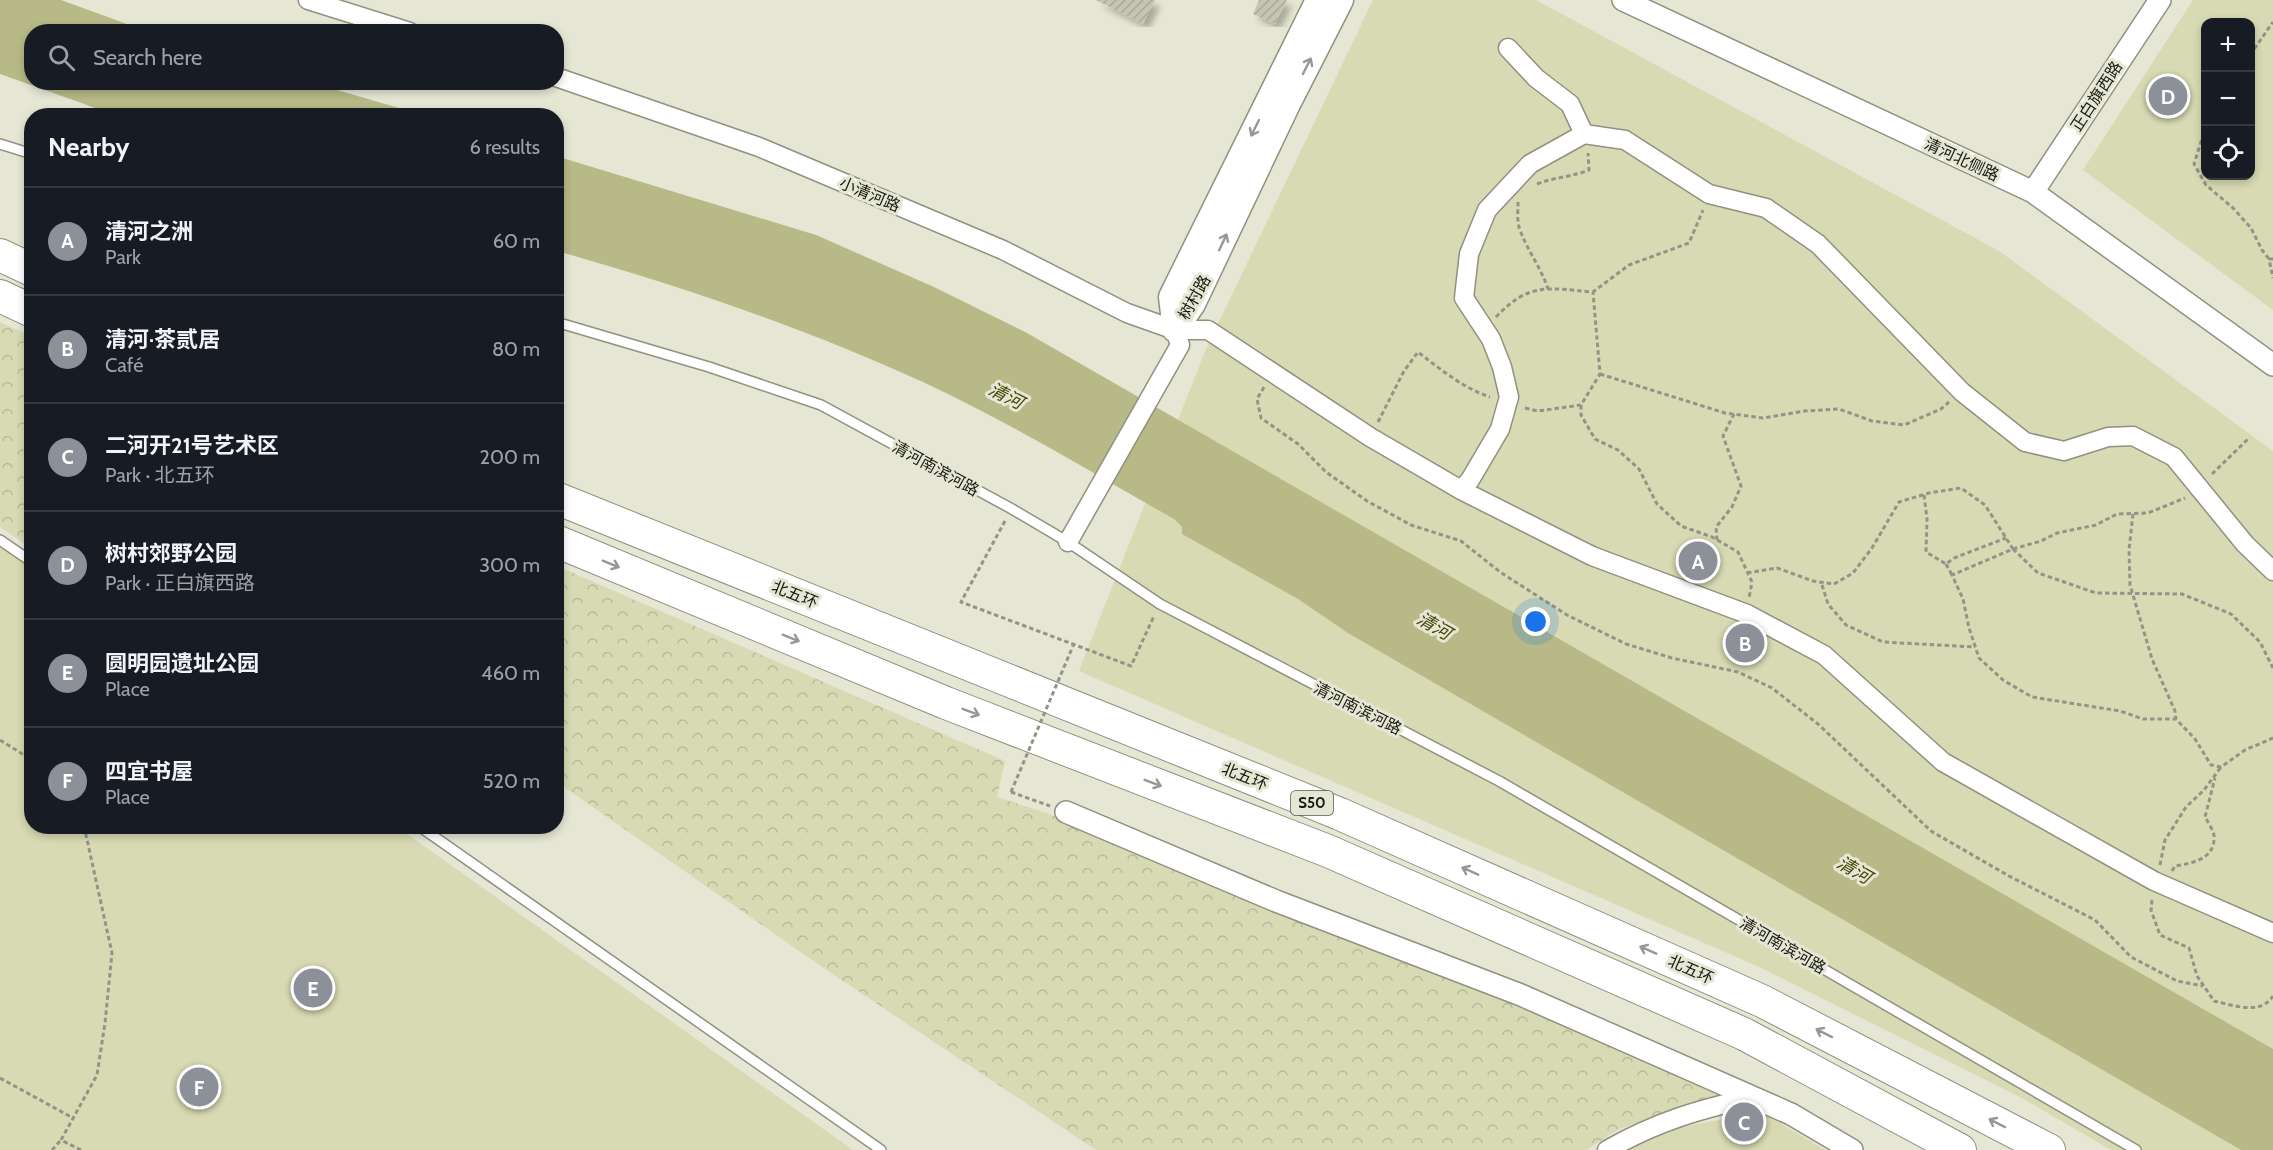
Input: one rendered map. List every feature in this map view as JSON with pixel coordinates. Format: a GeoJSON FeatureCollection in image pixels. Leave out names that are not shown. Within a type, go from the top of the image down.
{"type":"FeatureCollection","features":[{"type":"Feature","properties":{"kind":"highway"},"geometry":{"type":"LineString","coordinates":[[0,255],[24,266]]}},
{"type":"Feature","properties":{"kind":"highway"},"geometry":{"type":"LineString","coordinates":[[0,296],[24,307]]}},
{"type":"Feature","properties":{"kind":"highway","name":"北五环"},"geometry":{"type":"LineString","coordinates":[[564,501],[1340,814],[1762,1000],[2049,1150]]}},
{"type":"Feature","properties":{"kind":"highway","name":"S50"},"geometry":{"type":"LineString","coordinates":[[564,545],[946,703],[1328,851],[1744,1034],[1960,1150]]}},
{"type":"Feature","properties":{"kind":"main road","name":"树村路"},"geometry":{"type":"LineString","coordinates":[[1175,330],[1171,297],[1318,0]]}},
{"type":"Feature","properties":{"kind":"main road","name":"树村路"},"geometry":{"type":"LineString","coordinates":[[1175,330],[1193,304],[1288,104],[1341,0]]}},
{"type":"Feature","properties":{"kind":"street"},"geometry":{"type":"LineString","coordinates":[[308,0],[384,24]]}},
{"type":"Feature","properties":{"kind":"street","name":"清河北侧路"},"geometry":{"type":"LineString","coordinates":[[1623,0],[2033,192],[2273,365]]}},
{"type":"Feature","properties":{"kind":"street","name":"正白旗西路"},"geometry":{"type":"LineString","coordinates":[[2033,192],[2160,0]]}},
{"type":"Feature","properties":{"kind":"street"},"geometry":{"type":"LineString","coordinates":[[1508,48],[1536,78],[1570,104],[1584,134]]}},
{"type":"Feature","properties":{"kind":"street","name":"小清河路"},"geometry":{"type":"LineString","coordinates":[[564,80],[759,147],[1003,250],[1127,313],[1175,330],[1208,330],[1370,437],[1461,490],[1592,556],[1747,614],[1824,655],[1943,762],[2162,884],[2273,933]]}},
{"type":"Feature","properties":{"kind":"street"},"geometry":{"type":"LineString","coordinates":[[1461,490],[1470,480],[1500,429],[1509,397],[1502,367],[1491,339],[1464,298],[1469,254],[1487,210],[1530,164],[1584,134],[1625,140],[1709,194],[1766,208],[1818,244],[1962,392],[2025,442],[2064,452],[2108,437],[2133,436],[2174,457],[2246,544],[2273,571]]}},
{"type":"Feature","properties":{"kind":"street"},"geometry":{"type":"LineString","coordinates":[[1068,542],[1169,367],[1180,345],[1175,330]]}},
{"type":"Feature","properties":{"kind":"street"},"geometry":{"type":"LineString","coordinates":[[1066,812],[1276,901],[1521,995],[1791,1114],[1852,1150]]}},
{"type":"Feature","properties":{"kind":"street"},"geometry":{"type":"LineString","coordinates":[[1607,1150],[1639,1132],[1688,1113],[1753,1097]]}},
{"type":"Feature","properties":{"kind":"lane"},"geometry":{"type":"LineString","coordinates":[[0,144],[24,152]]}},
{"type":"Feature","properties":{"kind":"lane","name":"清河南滨河路"},"geometry":{"type":"LineString","coordinates":[[564,324],[709,367],[821,405],[1012,509],[1068,542],[1160,604],[1499,781],[2136,1150]]}},
{"type":"Feature","properties":{"kind":"lane"},"geometry":{"type":"LineString","coordinates":[[0,540],[24,556]]}},
{"type":"Feature","properties":{"kind":"lane"},"geometry":{"type":"LineString","coordinates":[[430,834],[881,1150]]}},
{"type":"Feature","properties":{"kind":"path"},"geometry":{"type":"LineString","coordinates":[[2255,48],[2273,22]]}},
{"type":"Feature","properties":{"kind":"path"},"geometry":{"type":"LineString","coordinates":[[1533,185],[1589,170],[1584,134]]}},
{"type":"Feature","properties":{"kind":"path"},"geometry":{"type":"LineString","coordinates":[[2201,140],[2194,164],[2201,176]]}},
{"type":"Feature","properties":{"kind":"path"},"geometry":{"type":"LineString","coordinates":[[2203,180],[2234,208],[2250,228],[2262,250],[2271,259],[2273,278]]}},
{"type":"Feature","properties":{"kind":"path"},"geometry":{"type":"LineString","coordinates":[[1484,329],[1509,303],[1526,292],[1548,289],[1593,292],[1629,265],[1689,243],[1709,194]]}},
{"type":"Feature","properties":{"kind":"path"},"geometry":{"type":"LineString","coordinates":[[1518,202],[1518,225],[1543,274],[1548,289]]}},
{"type":"Feature","properties":{"kind":"path"},"geometry":{"type":"LineString","coordinates":[[1272,372],[1257,399],[1261,418],[1298,444],[1326,472],[1367,501],[1411,525],[1461,541],[1500,572],[1568,615],[1626,644],[1672,658],[1738,672],[1772,688],[1818,724],[1931,831],[2009,876],[2095,920],[2131,957],[2177,981],[2204,986]]}},
{"type":"Feature","properties":{"kind":"path"},"geometry":{"type":"LineString","coordinates":[[1600,374],[1734,414],[1763,417],[1839,409],[1872,421],[1904,425],[1941,410],[1962,392]]}},
{"type":"Feature","properties":{"kind":"path"},"geometry":{"type":"LineString","coordinates":[[1581,405],[1581,415],[1595,439],[1618,450],[1639,469],[1657,504],[1681,526],[1717,540],[1738,552],[1752,582],[1747,614]]}},
{"type":"Feature","properties":{"kind":"path"},"geometry":{"type":"LineString","coordinates":[[1717,540],[1716,527],[1732,507],[1741,486],[1724,436],[1734,414]]}},
{"type":"Feature","properties":{"kind":"path"},"geometry":{"type":"LineString","coordinates":[[1952,574],[2057,533],[2096,525],[2117,514],[2148,513],[2182,500],[2199,487],[2248,439]]}},
{"type":"Feature","properties":{"kind":"path"},"geometry":{"type":"LineString","coordinates":[[1747,573],[1777,568],[1813,581],[1834,584],[1853,573],[1872,548],[1899,502],[1961,488],[1985,505],[2013,549],[2038,573],[2096,593],[2182,594],[2231,614],[2260,642],[2273,668]]}},
{"type":"Feature","properties":{"kind":"path"},"geometry":{"type":"LineString","coordinates":[[1924,495],[1927,519],[1926,552],[1946,564],[1964,599],[1969,628],[1979,658],[2003,680],[2032,697],[2120,711],[2143,719],[2176,719]]}},
{"type":"Feature","properties":{"kind":"path"},"geometry":{"type":"LineString","coordinates":[[1012,509],[961,602],[1131,666],[1160,604]]}},
{"type":"Feature","properties":{"kind":"path"},"geometry":{"type":"LineString","coordinates":[[2133,513],[2129,550],[2130,585],[2152,659],[2175,711],[2176,719],[2195,739],[2211,765],[2221,767],[2245,750],[2273,738]]}},
{"type":"Feature","properties":{"kind":"path"},"geometry":{"type":"LineString","coordinates":[[1946,564],[1954,558],[2006,538]]}},
{"type":"Feature","properties":{"kind":"path"},"geometry":{"type":"LineString","coordinates":[[1822,585],[1828,604],[1846,625],[1883,642],[1975,647]]}},
{"type":"Feature","properties":{"kind":"path"},"geometry":{"type":"LineString","coordinates":[[1066,812],[1011,792],[1073,646]]}},
{"type":"Feature","properties":{"kind":"path"},"geometry":{"type":"LineString","coordinates":[[0,740],[24,755]]}},
{"type":"Feature","properties":{"kind":"path"},"geometry":{"type":"LineString","coordinates":[[2162,884],[2175,866],[2199,862],[2210,852],[2214,835],[2205,817],[2215,776]]}},
{"type":"Feature","properties":{"kind":"path"},"geometry":{"type":"LineString","coordinates":[[52,1150],[61,1140],[97,1075],[105,1023],[112,953],[86,834]]}},
{"type":"Feature","properties":{"kind":"path"},"geometry":{"type":"LineString","coordinates":[[0,1078],[73,1118]]}},
{"type":"Feature","properties":{"kind":"path"},"geometry":{"type":"LineString","coordinates":[[61,1140],[81,1150]]}},
{"type":"Feature","properties":{"kind":"green space"},"geometry":{"type":"Polygon","coordinates":[[[1373,0],[1536,0],[1999,251],[2273,451],[2273,1150],[2111,1150],[2022,1098],[1757,966],[1079,671],[1206,349],[1373,0]]]}},
{"type":"Feature","properties":{"kind":"green space"},"geometry":{"type":"Polygon","coordinates":[[[2193,0],[2273,0],[2273,310],[2083,170],[2193,0]]]}},
{"type":"Feature","properties":{"kind":"green space"},"geometry":{"type":"Polygon","coordinates":[[[0,322],[24,333],[24,543],[0,527],[0,322]]]}},
{"type":"Feature","properties":{"kind":"green space"},"geometry":{"type":"Polygon","coordinates":[[[0,545],[24,562],[24,834],[407,834],[853,1150],[0,1150],[0,545]]]}},
{"type":"Feature","properties":{"kind":"green space"},"geometry":{"type":"Polygon","coordinates":[[[564,569],[1005,761],[997,797],[1046,813],[1523,1004],[1722,1095],[1619,1129],[1586,1150],[1096,1150],[825,969],[564,787],[564,569]]]}},
{"type":"Feature","properties":{"kind":"green space"},"geometry":{"type":"Polygon","coordinates":[[[1762,1112],[1825,1150],[1623,1150],[1655,1132],[1762,1112]]]}},
{"type":"Feature","properties":{"kind":"water"},"geometry":{"type":"Polygon","coordinates":[[[0,0],[61,0],[127,24],[24,24],[24,83],[0,74],[0,0]]]}},
{"type":"Feature","properties":{"kind":"water"},"geometry":{"type":"Polygon","coordinates":[[[45,90],[337,90],[399,108],[95,108],[45,90]]]}},
{"type":"Feature","properties":{"kind":"water","name":"清河"},"geometry":{"type":"Polygon","coordinates":[[[564,158],[816,235],[934,287],[1027,333],[2273,1049],[2273,1150],[2241,1150],[1348,633],[1298,599],[1182,534],[1182,527],[1174,519],[987,414],[878,362],[742,309],[564,253],[564,158]]]}},
{"type":"Feature","properties":{"kind":"building"},"geometry":{"type":"Polygon","coordinates":[[[1096,0],[1155,0],[1143,24],[1096,0]]]}},
{"type":"Feature","properties":{"kind":"building"},"geometry":{"type":"Polygon","coordinates":[[[1259,0],[1287,0],[1275,24],[1253,14],[1259,0]]]}},
{"type":"Feature","properties":{"kind":"place","name":"树村郊野公园"},"geometry":{"type":"Point","coordinates":[2168,96]}},
{"type":"Feature","properties":{"kind":"place","name":"清河之洲"},"geometry":{"type":"Point","coordinates":[1698,561]}},
{"type":"Feature","properties":{"kind":"place","name":"清河·茶贰居"},"geometry":{"type":"Point","coordinates":[1745,643]}},
{"type":"Feature","properties":{"kind":"place","name":"圆明园遗址公园"},"geometry":{"type":"Point","coordinates":[313,988]}},
{"type":"Feature","properties":{"kind":"place","name":"四宜书屋"},"geometry":{"type":"Point","coordinates":[199,1087]}},
{"type":"Feature","properties":{"kind":"place","name":"二河开21号艺术区"},"geometry":{"type":"Point","coordinates":[1744,1122]}}]}
